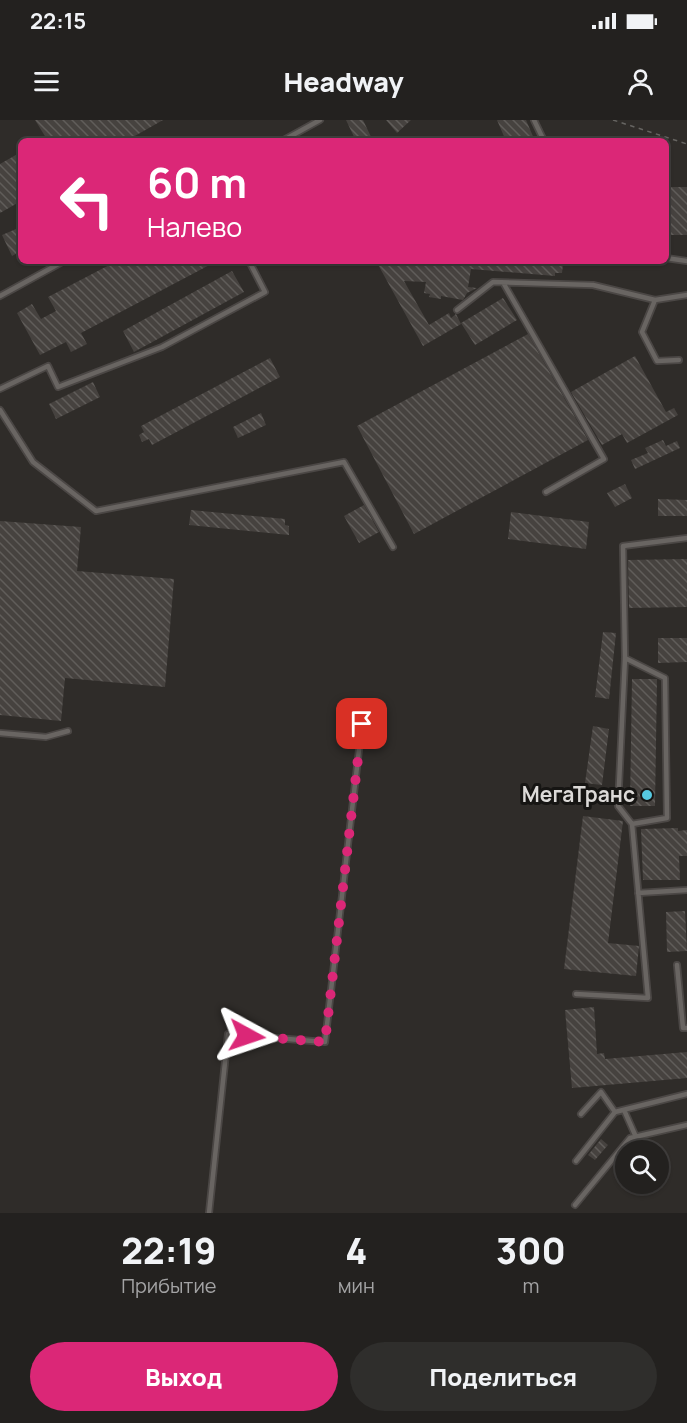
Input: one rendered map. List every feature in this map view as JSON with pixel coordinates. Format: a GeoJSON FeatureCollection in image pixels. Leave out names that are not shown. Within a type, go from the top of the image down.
{"type":"FeatureCollection","features":[{"type":"Feature","properties":{"kind":"lane"},"geometry":{"type":"LineString","coordinates":[[287,138],[320,120]]}},
{"type":"Feature","properties":{"kind":"lane"},"geometry":{"type":"LineString","coordinates":[[534,120],[543,138]]}},
{"type":"Feature","properties":{"kind":"lane"},"geometry":{"type":"LineString","coordinates":[[669,258],[687,261]]}},
{"type":"Feature","properties":{"kind":"lane"},"geometry":{"type":"LineString","coordinates":[[0,296],[59,264]]}},
{"type":"Feature","properties":{"kind":"lane"},"geometry":{"type":"LineString","coordinates":[[0,389],[48,366],[58,387],[172,341],[265,292],[251,264]]}},
{"type":"Feature","properties":{"kind":"lane"},"geometry":{"type":"LineString","coordinates":[[457,310],[493,282],[592,285],[655,300],[687,295]]}},
{"type":"Feature","properties":{"kind":"lane"},"geometry":{"type":"LineString","coordinates":[[504,284],[604,459],[546,492]]}},
{"type":"Feature","properties":{"kind":"lane"},"geometry":{"type":"LineString","coordinates":[[655,300],[642,332],[657,361],[679,360]]}},
{"type":"Feature","properties":{"kind":"lane"},"geometry":{"type":"LineString","coordinates":[[0,410],[33,462],[96,511],[344,462],[393,547]]}},
{"type":"Feature","properties":{"kind":"lane"},"geometry":{"type":"LineString","coordinates":[[576,994],[648,998],[632,824],[618,806],[625,658],[622,546],[687,538]]}},
{"type":"Feature","properties":{"kind":"lane"},"geometry":{"type":"LineString","coordinates":[[625,658],[665,678],[667,818],[632,824]]}},
{"type":"Feature","properties":{"kind":"lane"},"geometry":{"type":"LineString","coordinates":[[209,1213],[228,1034],[325,1042],[362,724]]}},
{"type":"Feature","properties":{"kind":"lane"},"geometry":{"type":"LineString","coordinates":[[0,733],[46,737],[68,731]]}},
{"type":"Feature","properties":{"kind":"lane"},"geometry":{"type":"LineString","coordinates":[[638,893],[687,890]]}},
{"type":"Feature","properties":{"kind":"lane"},"geometry":{"type":"LineString","coordinates":[[677,965],[683,1028],[687,1028]]}},
{"type":"Feature","properties":{"kind":"lane"},"geometry":{"type":"LineString","coordinates":[[581,1114],[601,1092],[615,1112]]}},
{"type":"Feature","properties":{"kind":"lane"},"geometry":{"type":"LineString","coordinates":[[576,1161],[615,1112],[687,1094]]}},
{"type":"Feature","properties":{"kind":"lane"},"geometry":{"type":"LineString","coordinates":[[624,1110],[636,1137]]}},
{"type":"Feature","properties":{"kind":"lane"},"geometry":{"type":"LineString","coordinates":[[575,1205],[630,1138],[687,1125]]}},
{"type":"Feature","properties":{"kind":"path"},"geometry":{"type":"LineString","coordinates":[[613,120],[668,138]]}},
{"type":"Feature","properties":{"kind":"path"},"geometry":{"type":"LineString","coordinates":[[669,138],[687,144]]}},
{"type":"Feature","properties":{"kind":"building"},"geometry":{"type":"Polygon","coordinates":[[[35,120],[163,120],[131,138],[46,138],[35,120]]]}},
{"type":"Feature","properties":{"kind":"building"},"geometry":{"type":"Polygon","coordinates":[[[346,120],[363,120],[372,138],[355,138],[346,120]]]}},
{"type":"Feature","properties":{"kind":"building"},"geometry":{"type":"Polygon","coordinates":[[[386,120],[411,120],[397,133],[386,120]]]}},
{"type":"Feature","properties":{"kind":"building"},"geometry":{"type":"Polygon","coordinates":[[[497,120],[526,120],[534,138],[505,138],[497,120]]]}},
{"type":"Feature","properties":{"kind":"building"},"geometry":{"type":"Polygon","coordinates":[[[18,154],[18,203],[0,213],[0,164],[18,154]]]}},
{"type":"Feature","properties":{"kind":"building"},"geometry":{"type":"Polygon","coordinates":[[[669,187],[687,187],[687,235],[669,235],[669,187]]]}},
{"type":"Feature","properties":{"kind":"building"},"geometry":{"type":"Polygon","coordinates":[[[16,229],[18,253],[12,256],[2,235],[16,229]]]}},
{"type":"Feature","properties":{"kind":"building"},"geometry":{"type":"Polygon","coordinates":[[[111,264],[211,264],[81,333],[87,344],[71,352],[66,342],[40,355],[17,313],[32,304],[41,319],[56,311],[48,297],[111,264]]]}},
{"type":"Feature","properties":{"kind":"building"},"geometry":{"type":"Polygon","coordinates":[[[378,264],[563,264],[562,273],[555,273],[555,276],[471,269],[468,287],[477,288],[467,293],[463,300],[441,296],[441,299],[429,297],[430,294],[424,293],[426,282],[404,281],[429,325],[449,313],[451,318],[456,314],[461,324],[423,346],[378,264]]]}},
{"type":"Feature","properties":{"kind":"building"},"geometry":{"type":"Polygon","coordinates":[[[232,271],[244,292],[134,352],[123,331],[232,271]]]}},
{"type":"Feature","properties":{"kind":"building"},"geometry":{"type":"Polygon","coordinates":[[[503,298],[517,320],[475,345],[461,323],[503,298]]]}},
{"type":"Feature","properties":{"kind":"building"},"geometry":{"type":"Polygon","coordinates":[[[528,334],[588,440],[414,534],[357,426],[528,334]]]}},
{"type":"Feature","properties":{"kind":"building"},"geometry":{"type":"Polygon","coordinates":[[[635,356],[666,412],[674,408],[678,415],[627,443],[622,434],[602,445],[571,392],[635,356]]]}},
{"type":"Feature","properties":{"kind":"building"},"geometry":{"type":"Polygon","coordinates":[[[270,358],[280,377],[152,445],[149,439],[142,442],[139,435],[144,432],[141,426],[270,358]]]}},
{"type":"Feature","properties":{"kind":"building"},"geometry":{"type":"Polygon","coordinates":[[[93,382],[100,397],[56,419],[49,404],[93,382]]]}},
{"type":"Feature","properties":{"kind":"building"},"geometry":{"type":"Polygon","coordinates":[[[261,413],[266,425],[238,438],[233,427],[261,413]]]}},
{"type":"Feature","properties":{"kind":"building"},"geometry":{"type":"Polygon","coordinates":[[[663,440],[666,446],[677,441],[680,448],[635,469],[631,460],[648,453],[645,448],[663,440]]]}},
{"type":"Feature","properties":{"kind":"building"},"geometry":{"type":"Polygon","coordinates":[[[625,484],[632,498],[615,507],[607,493],[625,484]]]}},
{"type":"Feature","properties":{"kind":"building"},"geometry":{"type":"Polygon","coordinates":[[[658,499],[687,500],[687,516],[658,516],[658,499]]]}},
{"type":"Feature","properties":{"kind":"building"},"geometry":{"type":"Polygon","coordinates":[[[364,505],[379,532],[359,543],[344,516],[364,505]]]}},
{"type":"Feature","properties":{"kind":"building"},"geometry":{"type":"Polygon","coordinates":[[[191,510],[285,519],[285,525],[289,526],[289,535],[189,525],[191,510]]]}},
{"type":"Feature","properties":{"kind":"building"},"geometry":{"type":"Polygon","coordinates":[[[511,512],[589,522],[586,549],[508,539],[511,512]]]}},
{"type":"Feature","properties":{"kind":"building"},"geometry":{"type":"Polygon","coordinates":[[[0,521],[81,527],[77,571],[174,579],[165,687],[65,678],[61,721],[0,715],[0,521]]]}},
{"type":"Feature","properties":{"kind":"building"},"geometry":{"type":"Polygon","coordinates":[[[687,559],[687,607],[629,608],[628,560],[687,559]]]}},
{"type":"Feature","properties":{"kind":"building"},"geometry":{"type":"Polygon","coordinates":[[[603,632],[616,633],[609,699],[595,697],[603,632]]]}},
{"type":"Feature","properties":{"kind":"building"},"geometry":{"type":"Polygon","coordinates":[[[658,638],[687,638],[687,662],[658,663],[658,638]]]}},
{"type":"Feature","properties":{"kind":"building"},"geometry":{"type":"Polygon","coordinates":[[[632,679],[657,679],[655,806],[630,806],[632,679]]]}},
{"type":"Feature","properties":{"kind":"building"},"geometry":{"type":"Polygon","coordinates":[[[593,726],[609,729],[602,785],[585,783],[593,726]]]}},
{"type":"Feature","properties":{"kind":"building"},"geometry":{"type":"Polygon","coordinates":[[[583,816],[623,821],[608,943],[639,946],[636,976],[564,969],[583,816]]]}},
{"type":"Feature","properties":{"kind":"building"},"geometry":{"type":"Polygon","coordinates":[[[678,828],[678,831],[687,830],[687,856],[679,856],[680,880],[643,880],[641,829],[678,828]]]}},
{"type":"Feature","properties":{"kind":"building"},"geometry":{"type":"Polygon","coordinates":[[[685,911],[687,951],[667,952],[666,912],[685,911]]]}},
{"type":"Feature","properties":{"kind":"building"},"geometry":{"type":"Polygon","coordinates":[[[594,1007],[597,1054],[604,1053],[605,1059],[687,1052],[687,1078],[572,1088],[565,1010],[594,1007]]]}},
{"type":"Feature","properties":{"kind":"building"},"geometry":{"type":"Polygon","coordinates":[[[601,1139],[608,1145],[595,1160],[588,1155],[601,1139]]]}},
{"type":"Feature","properties":{"kind":"place","name":"МегаТранс"},"geometry":{"type":"Point","coordinates":[647,795]}},
{"type":"Feature","properties":{"kind":"route"},"geometry":{"type":"LineString","coordinates":[[247,1036],[325,1042],[362,724]]}}]}
